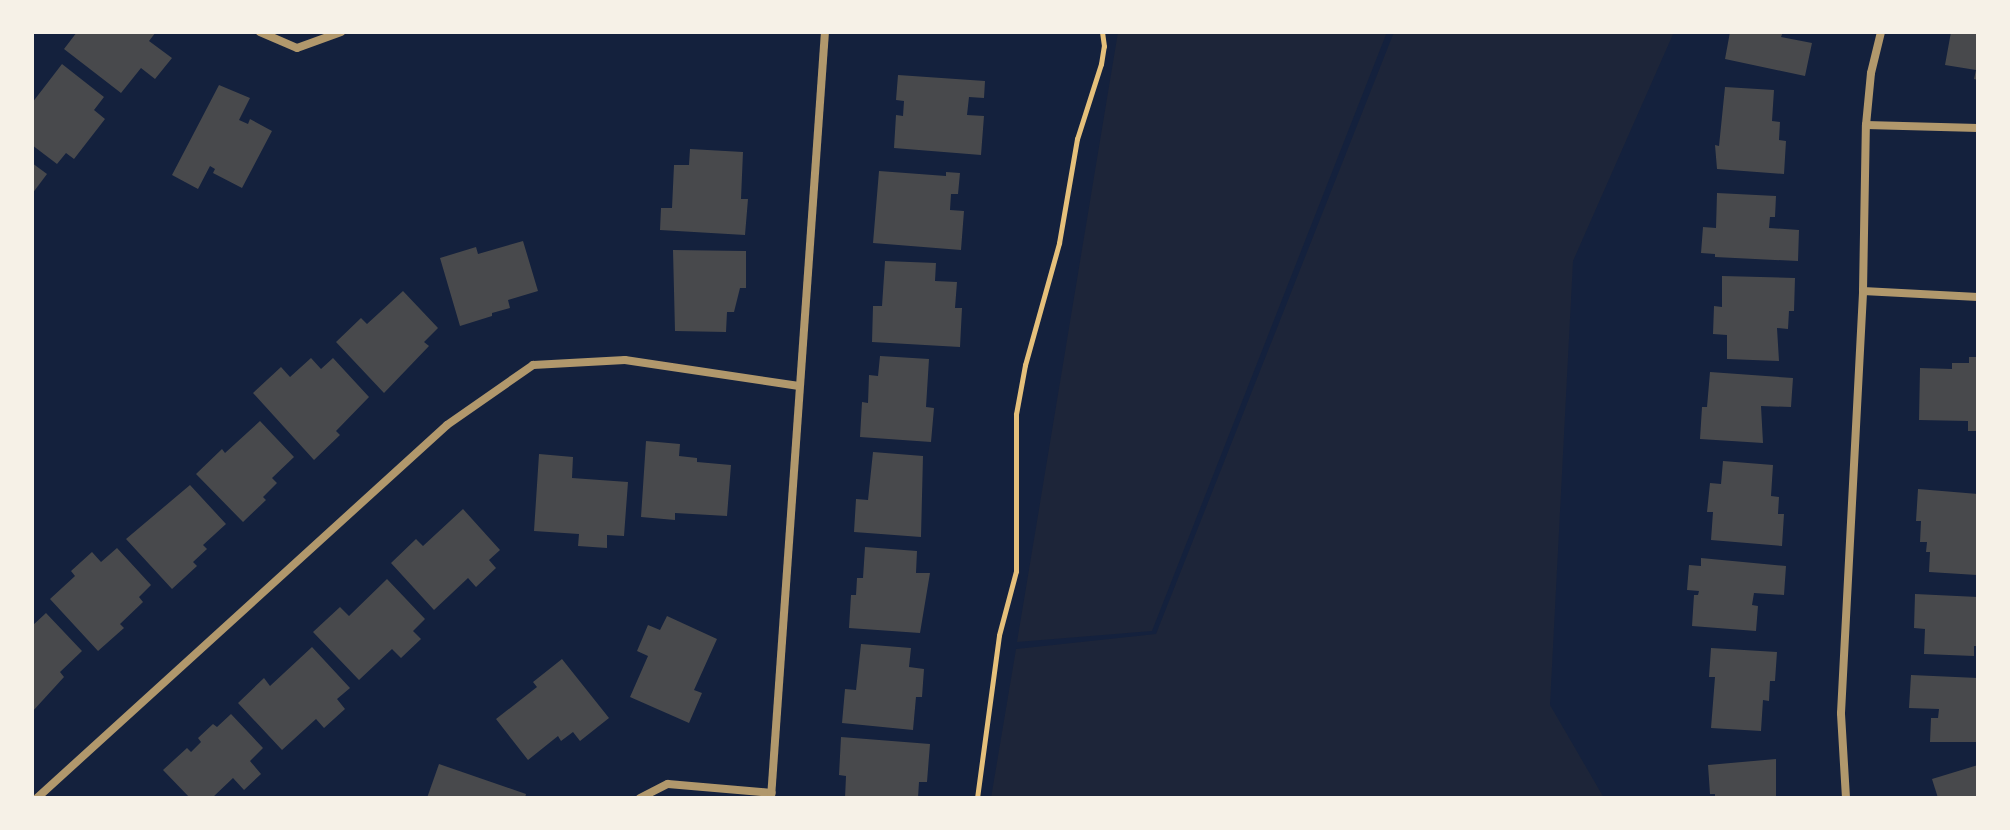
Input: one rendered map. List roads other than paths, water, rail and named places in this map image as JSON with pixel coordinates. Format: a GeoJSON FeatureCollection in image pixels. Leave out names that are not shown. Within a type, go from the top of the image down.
{"type":"FeatureCollection","features":[{"type":"Feature","properties":{"kind":"street"},"geometry":{"type":"LineString","coordinates":[[260,32],[297,48],[341,32]]}},
{"type":"Feature","properties":{"kind":"street"},"geometry":{"type":"LineString","coordinates":[[640,798],[668,784],[771,796],[825,32]]}},
{"type":"Feature","properties":{"kind":"street"},"geometry":{"type":"LineString","coordinates":[[1846,798],[1841,713],[1863,291],[1866,125],[1871,73],[1881,32]]}},
{"type":"Feature","properties":{"kind":"street"},"geometry":{"type":"LineString","coordinates":[[1866,125],[1978,128]]}},
{"type":"Feature","properties":{"kind":"street"},"geometry":{"type":"LineString","coordinates":[[1863,291],[1978,297]]}},
{"type":"Feature","properties":{"kind":"street"},"geometry":{"type":"LineString","coordinates":[[37,798],[447,425],[533,365],[625,360],[799,386]]}}]}
